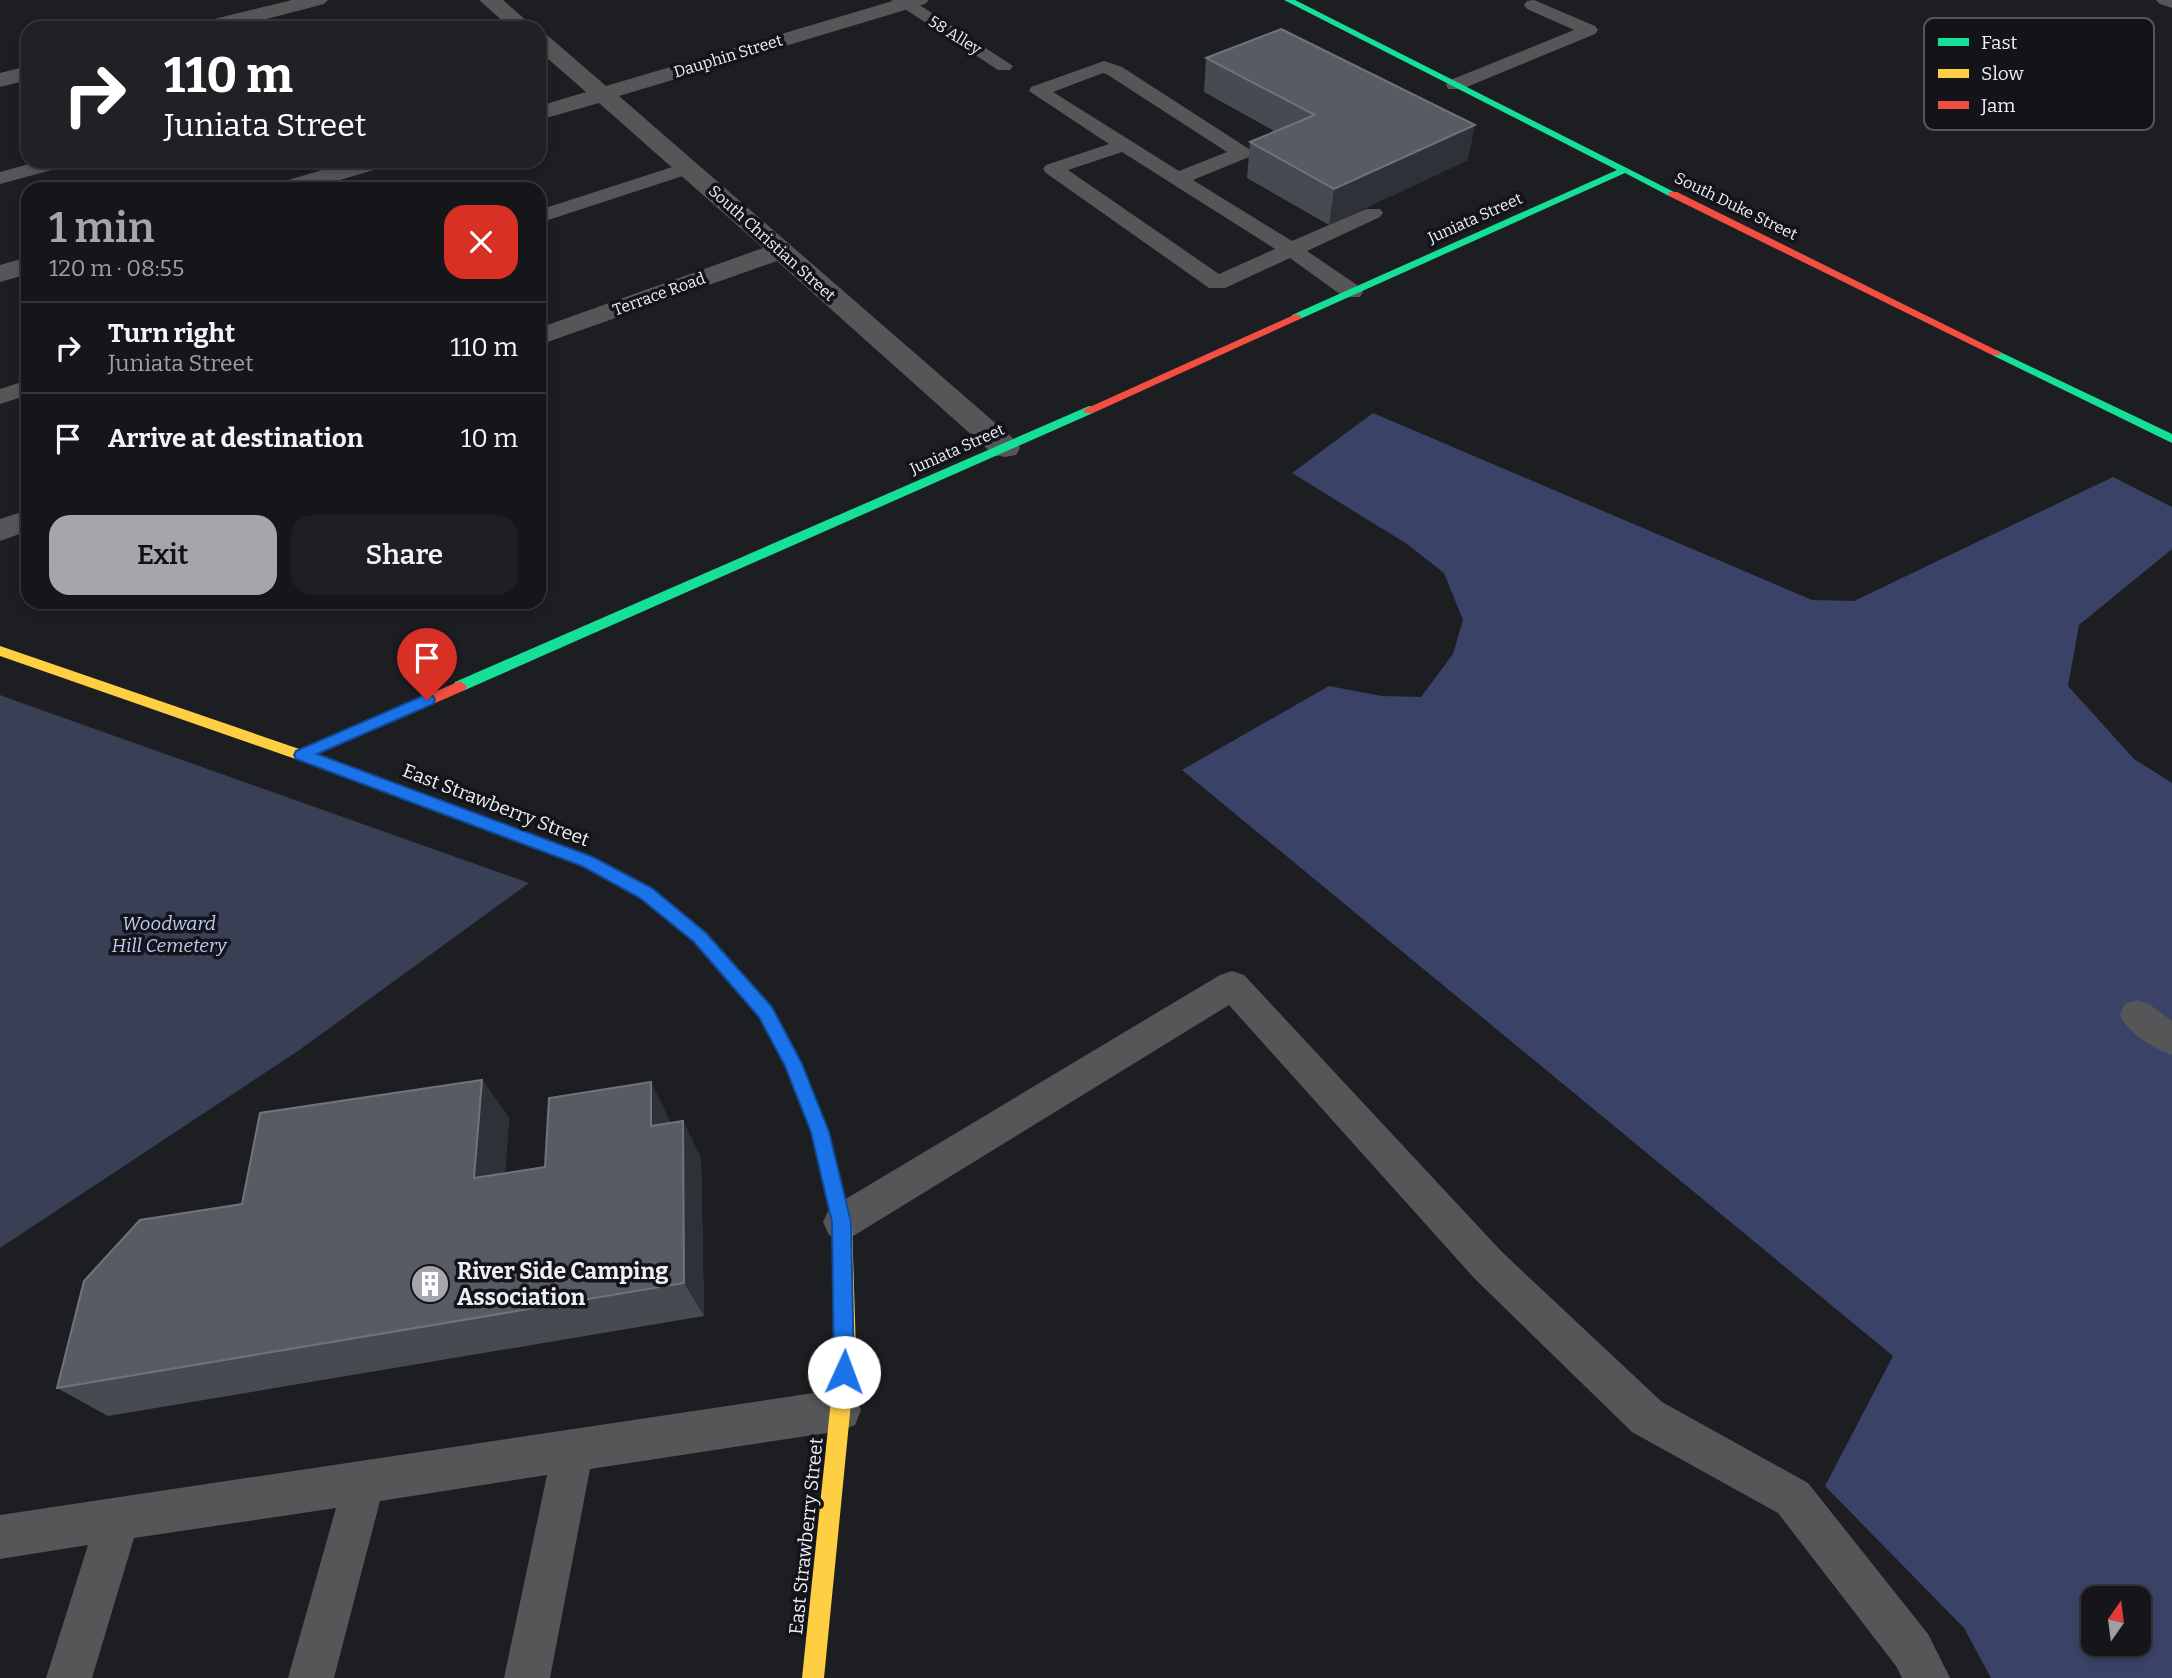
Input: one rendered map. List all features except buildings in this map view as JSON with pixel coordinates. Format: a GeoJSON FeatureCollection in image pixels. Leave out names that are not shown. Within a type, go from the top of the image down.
{"type":"FeatureCollection","features":[{"type":"Feature","properties":{"kind":"street"},"geometry":{"type":"LineString","coordinates":[[234,21],[317,0]]}},
{"type":"Feature","properties":{"kind":"street"},"geometry":{"type":"LineString","coordinates":[[490,0],[516,21]]}},
{"type":"Feature","properties":{"kind":"street","name":"South Duke Street"},"geometry":{"type":"LineString","coordinates":[[1288,0],[1624,170],[2172,439]]}},
{"type":"Feature","properties":{"kind":"street","name":"Dauphin Street"},"geometry":{"type":"LineString","coordinates":[[546,111],[908,1]]}},
{"type":"Feature","properties":{"kind":"street","name":"South Christian Street"},"geometry":{"type":"LineString","coordinates":[[546,46],[1005,448]]}},
{"type":"Feature","properties":{"kind":"street"},"geometry":{"type":"LineString","coordinates":[[0,80],[21,75]]}},
{"type":"Feature","properties":{"kind":"street"},"geometry":{"type":"LineString","coordinates":[[308,182],[354,168]]}},
{"type":"Feature","properties":{"kind":"street","name":"Juniata Street"},"geometry":{"type":"LineString","coordinates":[[302,755],[1005,448],[1624,170]]}},
{"type":"Feature","properties":{"kind":"street","name":"Terrace Road"},"geometry":{"type":"LineString","coordinates":[[546,334],[779,251]]}},
{"type":"Feature","properties":{"kind":"street"},"geometry":{"type":"LineString","coordinates":[[0,274],[21,267]]}},
{"type":"Feature","properties":{"kind":"street"},"geometry":{"type":"LineString","coordinates":[[0,530],[21,522]]}},
{"type":"Feature","properties":{"kind":"street","name":"East Strawberry Street"},"geometry":{"type":"LineString","coordinates":[[0,651],[302,755],[588,862],[646,893],[700,937],[766,1012],[793,1064],[820,1132],[842,1222],[846,1352],[813,1678]]}},
{"type":"Feature","properties":{"kind":"lane","name":"58 Alley"},"geometry":{"type":"LineString","coordinates":[[908,1],[1004,66]]}},
{"type":"Feature","properties":{"kind":"lane"},"geometry":{"type":"LineString","coordinates":[[1455,85],[1589,30],[1533,5]]}},
{"type":"Feature","properties":{"kind":"lane"},"geometry":{"type":"LineString","coordinates":[[1179,178],[1242,153],[1104,66],[1038,91],[1122,146],[1179,178],[1352,292]]}},
{"type":"Feature","properties":{"kind":"lane"},"geometry":{"type":"LineString","coordinates":[[1122,146],[1053,169],[1217,284],[1373,213]]}},
{"type":"Feature","properties":{"kind":"lane"},"geometry":{"type":"LineString","coordinates":[[0,178],[37,168]]}},
{"type":"Feature","properties":{"kind":"lane"},"geometry":{"type":"LineString","coordinates":[[546,215],[688,168]]}},
{"type":"Feature","properties":{"kind":"lane"},"geometry":{"type":"LineString","coordinates":[[0,397],[21,390]]}},
{"type":"Feature","properties":{"kind":"lane"},"geometry":{"type":"LineString","coordinates":[[842,1222],[1232,985],[1488,1265],[1647,1417],[1793,1498],[1912,1650],[1927,1678]]}},
{"type":"Feature","properties":{"kind":"lane"},"geometry":{"type":"LineString","coordinates":[[2137,1015],[2172,1040]]}},
{"type":"Feature","properties":{"kind":"lane"},"geometry":{"type":"LineString","coordinates":[[0,1537],[840,1410]]}},
{"type":"Feature","properties":{"kind":"lane"},"geometry":{"type":"LineString","coordinates":[[527,1678],[573,1450]]}},
{"type":"Feature","properties":{"kind":"lane"},"geometry":{"type":"LineString","coordinates":[[311,1678],[364,1482]]}},
{"type":"Feature","properties":{"kind":"lane"},"geometry":{"type":"LineString","coordinates":[[69,1678],[118,1518]]}},
{"type":"Feature","properties":{"kind":"green space","name":"Woodward Hill Cemetery"},"geometry":{"type":"Polygon","coordinates":[[[0,695],[529,883],[298,1051],[0,1248],[0,695]]]}},
{"type":"Feature","properties":{"kind":"shaded area"},"geometry":{"type":"Polygon","coordinates":[[[1373,413],[1812,600],[1854,601],[2113,477],[2172,507],[2172,549],[2079,625],[2068,686],[2134,759],[2172,783],[2172,1678],[1991,1678],[1964,1628],[1825,1486],[1893,1356],[1182,770],[1329,686],[1382,696],[1421,697],[1453,654],[1463,620],[1444,573],[1407,544],[1292,473],[1373,413]]]}},
{"type":"Feature","properties":{"kind":"traffic: fast"},"geometry":{"type":"LineString","coordinates":[[1288,0],[1673,194]]}},
{"type":"Feature","properties":{"kind":"traffic: fast"},"geometry":{"type":"LineString","coordinates":[[1296,317],[1624,170]]}},
{"type":"Feature","properties":{"kind":"traffic: fast"},"geometry":{"type":"LineString","coordinates":[[1996,353],[2172,439]]}},
{"type":"Feature","properties":{"kind":"traffic: fast"},"geometry":{"type":"LineString","coordinates":[[460,686],[1089,410]]}},
{"type":"Feature","properties":{"kind":"traffic: fast"},"geometry":{"type":"LineString","coordinates":[[335,767],[588,862],[646,893],[700,937],[766,1012],[793,1064],[820,1132],[837,1200]]}},
{"type":"Feature","properties":{"kind":"traffic: slow"},"geometry":{"type":"LineString","coordinates":[[0,651],[335,767]]}},
{"type":"Feature","properties":{"kind":"traffic: slow"},"geometry":{"type":"LineString","coordinates":[[813,1678],[846,1352],[842,1222],[837,1200]]}},
{"type":"Feature","properties":{"kind":"traffic: jam"},"geometry":{"type":"LineString","coordinates":[[1673,194],[1996,353]]}},
{"type":"Feature","properties":{"kind":"traffic: jam"},"geometry":{"type":"LineString","coordinates":[[1089,410],[1296,317]]}},
{"type":"Feature","properties":{"kind":"traffic: jam"},"geometry":{"type":"LineString","coordinates":[[302,755],[460,686]]}},
{"type":"Feature","properties":{"kind":"place","name":"River Side Camping Association"},"geometry":{"type":"Point","coordinates":[430,1284]}},
{"type":"Feature","properties":{"kind":"route"},"geometry":{"type":"LineString","coordinates":[[427,700],[302,755],[588,862],[646,893],[700,937],[766,1012],[793,1064],[820,1132],[842,1222],[846,1352],[844,1372]]}}]}
